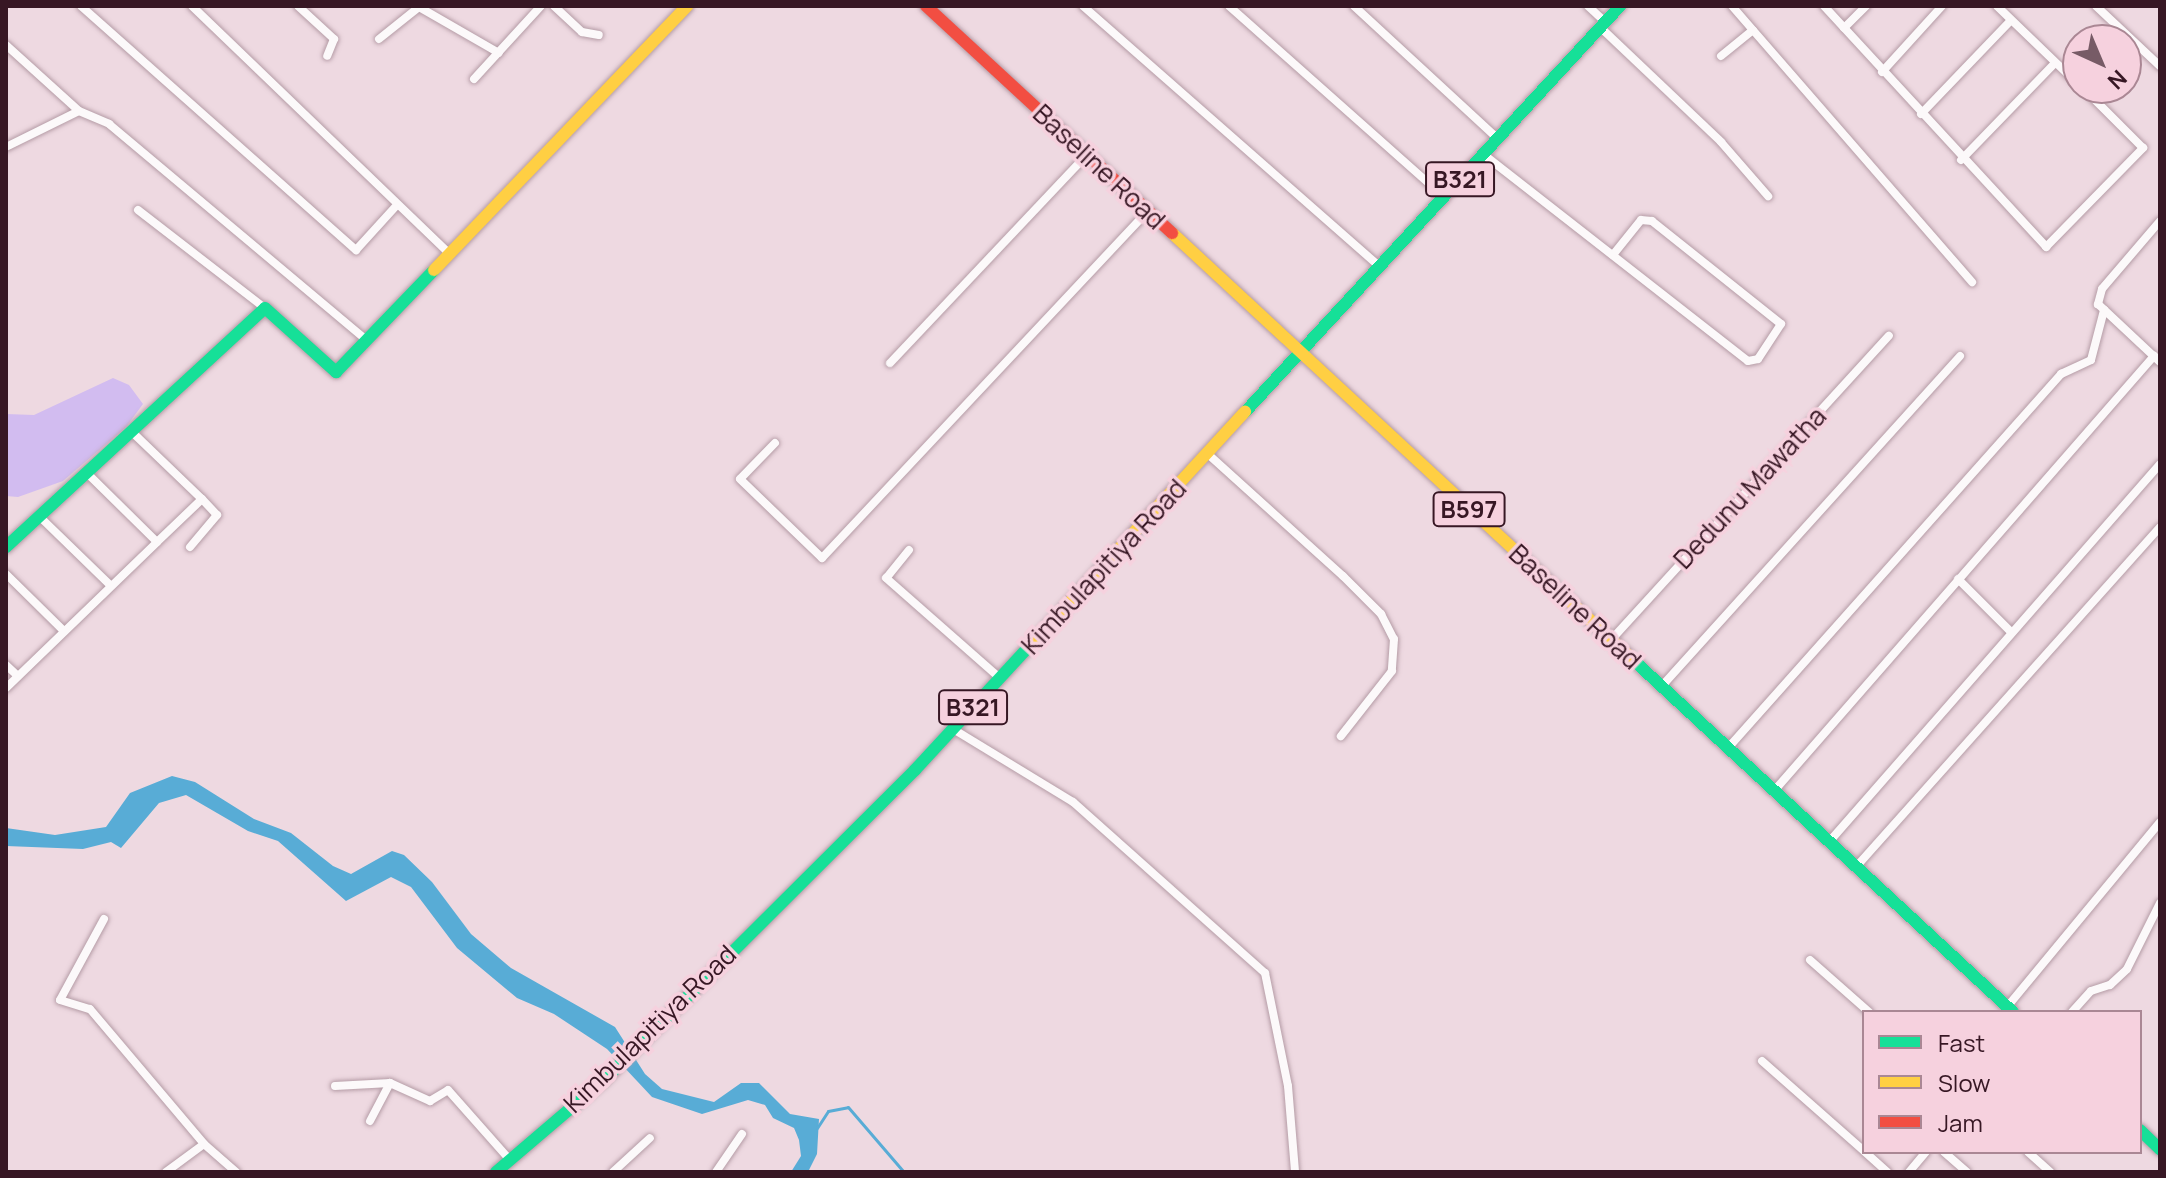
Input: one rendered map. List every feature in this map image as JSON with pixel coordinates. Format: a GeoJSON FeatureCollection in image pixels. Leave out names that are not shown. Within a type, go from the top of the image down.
{"type":"FeatureCollection","features":[{"type":"Feature","properties":{"kind":"main road"},"geometry":{"type":"LineString","coordinates":[[6,547],[265,308],[336,372],[687,6]]}},
{"type":"Feature","properties":{"kind":"main road","name":"Baseline Road"},"geometry":{"type":"LineString","coordinates":[[926,6],[2010,1010]]}},
{"type":"Feature","properties":{"kind":"main road","name":"Kimbulapitiya Road"},"geometry":{"type":"LineString","coordinates":[[496,1172],[634,1051],[953,729],[1620,6]]}},
{"type":"Feature","properties":{"kind":"main road"},"geometry":{"type":"LineString","coordinates":[[2142,1132],[2160,1149]]}},
{"type":"Feature","properties":{"kind":"street"},"geometry":{"type":"LineString","coordinates":[[81,6],[356,250],[397,205]]}},
{"type":"Feature","properties":{"kind":"street"},"geometry":{"type":"LineString","coordinates":[[192,6],[451,255]]}},
{"type":"Feature","properties":{"kind":"street"},"geometry":{"type":"LineString","coordinates":[[298,6],[334,39],[327,56]]}},
{"type":"Feature","properties":{"kind":"street"},"geometry":{"type":"LineString","coordinates":[[474,79],[541,6]]}},
{"type":"Feature","properties":{"kind":"street"},"geometry":{"type":"LineString","coordinates":[[554,6],[582,32],[599,35]]}},
{"type":"Feature","properties":{"kind":"street"},"geometry":{"type":"LineString","coordinates":[[1083,6],[1379,266]]}},
{"type":"Feature","properties":{"kind":"street"},"geometry":{"type":"LineString","coordinates":[[1229,6],[1443,196]]}},
{"type":"Feature","properties":{"kind":"street"},"geometry":{"type":"LineString","coordinates":[[1354,6],[1497,138]]}},
{"type":"Feature","properties":{"kind":"street"},"geometry":{"type":"LineString","coordinates":[[1588,6],[1721,142],[1768,196]]}},
{"type":"Feature","properties":{"kind":"street"},"geometry":{"type":"LineString","coordinates":[[1732,6],[1972,282]]}},
{"type":"Feature","properties":{"kind":"street"},"geometry":{"type":"LineString","coordinates":[[1824,6],[1961,160],[2046,247],[2143,148],[2099,104]]}},
{"type":"Feature","properties":{"kind":"street"},"geometry":{"type":"LineString","coordinates":[[1844,28],[1866,6]]}},
{"type":"Feature","properties":{"kind":"street"},"geometry":{"type":"LineString","coordinates":[[1882,72],[1942,6]]}},
{"type":"Feature","properties":{"kind":"street"},"geometry":{"type":"LineString","coordinates":[[1997,6],[2062,69]]}},
{"type":"Feature","properties":{"kind":"street"},"geometry":{"type":"LineString","coordinates":[[2096,6],[2160,66]]}},
{"type":"Feature","properties":{"kind":"street"},"geometry":{"type":"LineString","coordinates":[[379,39],[419,7],[499,53]]}},
{"type":"Feature","properties":{"kind":"street"},"geometry":{"type":"LineString","coordinates":[[1921,114],[2011,20]]}},
{"type":"Feature","properties":{"kind":"street"},"geometry":{"type":"LineString","coordinates":[[1721,56],[1753,30]]}},
{"type":"Feature","properties":{"kind":"street"},"geometry":{"type":"LineString","coordinates":[[6,45],[79,111],[109,124],[366,340]]}},
{"type":"Feature","properties":{"kind":"street"},"geometry":{"type":"LineString","coordinates":[[1961,160],[2055,63]]}},
{"type":"Feature","properties":{"kind":"street"},"geometry":{"type":"LineString","coordinates":[[6,146],[79,111]]}},
{"type":"Feature","properties":{"kind":"street"},"geometry":{"type":"LineString","coordinates":[[1483,154],[1748,361],[1758,359],[1779,329],[1780,319],[1652,221],[1641,220],[1613,255]]}},
{"type":"Feature","properties":{"kind":"street"},"geometry":{"type":"LineString","coordinates":[[890,363],[1087,155]]}},
{"type":"Feature","properties":{"kind":"street"},"geometry":{"type":"LineString","coordinates":[[138,210],[265,308]]}},
{"type":"Feature","properties":{"kind":"street"},"geometry":{"type":"LineString","coordinates":[[775,443],[740,479],[822,558],[1148,211]]}},
{"type":"Feature","properties":{"kind":"street"},"geometry":{"type":"LineString","coordinates":[[1774,791],[1958,579],[2158,358],[2098,304],[2102,289],[2160,221]]}},
{"type":"Feature","properties":{"kind":"street"},"geometry":{"type":"LineString","coordinates":[[1728,748],[2061,374],[2091,360],[2104,310]]}},
{"type":"Feature","properties":{"kind":"street","name":"Dedunu Mawatha"},"geometry":{"type":"LineString","coordinates":[[1611,640],[1889,336]]}},
{"type":"Feature","properties":{"kind":"street"},"geometry":{"type":"LineString","coordinates":[[1661,687],[1960,356]]}},
{"type":"Feature","properties":{"kind":"street"},"geometry":{"type":"LineString","coordinates":[[131,431],[217,515],[190,547]]}},
{"type":"Feature","properties":{"kind":"street"},"geometry":{"type":"LineString","coordinates":[[1209,455],[1343,576],[1381,614],[1394,639],[1392,671],[1341,736]]}},
{"type":"Feature","properties":{"kind":"street"},"geometry":{"type":"LineString","coordinates":[[1829,842],[2010,631],[2160,464]]}},
{"type":"Feature","properties":{"kind":"street"},"geometry":{"type":"LineString","coordinates":[[86,472],[157,542]]}},
{"type":"Feature","properties":{"kind":"street"},"geometry":{"type":"LineString","coordinates":[[6,688],[202,499]]}},
{"type":"Feature","properties":{"kind":"street"},"geometry":{"type":"LineString","coordinates":[[39,516],[111,586]]}},
{"type":"Feature","properties":{"kind":"street"},"geometry":{"type":"LineString","coordinates":[[1856,867],[2160,527]]}},
{"type":"Feature","properties":{"kind":"street"},"geometry":{"type":"LineString","coordinates":[[909,550],[886,578],[1000,678]]}},
{"type":"Feature","properties":{"kind":"street"},"geometry":{"type":"LineString","coordinates":[[6,574],[64,631]]}},
{"type":"Feature","properties":{"kind":"street"},"geometry":{"type":"LineString","coordinates":[[1958,579],[2010,631]]}},
{"type":"Feature","properties":{"kind":"street"},"geometry":{"type":"LineString","coordinates":[[6,665],[18,676]]}},
{"type":"Feature","properties":{"kind":"street"},"geometry":{"type":"LineString","coordinates":[[953,729],[1073,802],[1265,973],[1288,1086],[1295,1172]]}},
{"type":"Feature","properties":{"kind":"street"},"geometry":{"type":"LineString","coordinates":[[2010,1010],[2160,822]]}},
{"type":"Feature","properties":{"kind":"street"},"geometry":{"type":"LineString","coordinates":[[2074,1010],[2091,991],[2110,985],[2127,969],[2160,903]]}},
{"type":"Feature","properties":{"kind":"street"},"geometry":{"type":"LineString","coordinates":[[104,919],[60,1000],[90,1009],[204,1144],[236,1172]]}},
{"type":"Feature","properties":{"kind":"street"},"geometry":{"type":"LineString","coordinates":[[1810,960],[1867,1010]]}},
{"type":"Feature","properties":{"kind":"street"},"geometry":{"type":"LineString","coordinates":[[1762,1061],[1862,1150]]}},
{"type":"Feature","properties":{"kind":"street"},"geometry":{"type":"LineString","coordinates":[[335,1086],[390,1083],[430,1101],[448,1090],[510,1160]]}},
{"type":"Feature","properties":{"kind":"street"},"geometry":{"type":"LineString","coordinates":[[370,1121],[390,1083]]}},
{"type":"Feature","properties":{"kind":"street"},"geometry":{"type":"LineString","coordinates":[[716,1172],[742,1134]]}},
{"type":"Feature","properties":{"kind":"street"},"geometry":{"type":"LineString","coordinates":[[613,1172],[650,1138]]}},
{"type":"Feature","properties":{"kind":"street"},"geometry":{"type":"LineString","coordinates":[[166,1172],[204,1144]]}},
{"type":"Feature","properties":{"kind":"street"},"geometry":{"type":"LineString","coordinates":[[1866,1154],[1887,1172]]}},
{"type":"Feature","properties":{"kind":"street"},"geometry":{"type":"LineString","coordinates":[[1909,1172],[1924,1154]]}},
{"type":"Feature","properties":{"kind":"street"},"geometry":{"type":"LineString","coordinates":[[1946,1154],[1967,1172]]}},
{"type":"Feature","properties":{"kind":"street"},"geometry":{"type":"LineString","coordinates":[[2030,1154],[2050,1172]]}},
{"type":"Feature","properties":{"kind":"shaded area"},"geometry":{"type":"Polygon","coordinates":[[[113,378],[129,385],[143,404],[126,427],[63,481],[18,497],[6,496],[6,414],[34,415],[113,378]]]}},
{"type":"Feature","properties":{"kind":"water"},"geometry":{"type":"Polygon","coordinates":[[[172,776],[195,782],[254,819],[291,833],[333,866],[351,874],[392,851],[404,855],[432,882],[471,934],[511,968],[615,1027],[645,1074],[662,1089],[714,1102],[741,1083],[759,1083],[790,1114],[819,1119],[817,1154],[808,1172],[791,1172],[801,1156],[799,1140],[794,1128],[773,1118],[765,1105],[748,1100],[702,1114],[652,1097],[607,1049],[554,1014],[517,998],[457,948],[411,887],[391,877],[346,901],[278,841],[248,831],[186,795],[159,803],[121,848],[111,842],[83,849],[6,846],[6,828],[55,835],[106,827],[130,793],[172,776]]]}},
{"type":"Feature","properties":{"kind":"waterway"},"geometry":{"type":"LineString","coordinates":[[817,1128],[828,1111],[848,1107],[904,1172]]}},
{"type":"Feature","properties":{"kind":"traffic: fast"},"geometry":{"type":"LineString","coordinates":[[1245,412],[1620,6]]}},
{"type":"Feature","properties":{"kind":"traffic: fast"},"geometry":{"type":"LineString","coordinates":[[6,547],[265,308],[336,372],[434,270]]}},
{"type":"Feature","properties":{"kind":"traffic: fast"},"geometry":{"type":"LineString","coordinates":[[496,1172],[605,1079],[915,770],[1036,639]]}},
{"type":"Feature","properties":{"kind":"traffic: fast"},"geometry":{"type":"LineString","coordinates":[[1630,657],[2011,1010]]}},
{"type":"Feature","properties":{"kind":"traffic: fast"},"geometry":{"type":"LineString","coordinates":[[2142,1132],[2160,1149]]}},
{"type":"Feature","properties":{"kind":"traffic: slow"},"geometry":{"type":"LineString","coordinates":[[434,270],[687,6]]}},
{"type":"Feature","properties":{"kind":"traffic: slow"},"geometry":{"type":"LineString","coordinates":[[1172,233],[1630,657]]}},
{"type":"Feature","properties":{"kind":"traffic: slow"},"geometry":{"type":"LineString","coordinates":[[1036,639],[1245,412]]}},
{"type":"Feature","properties":{"kind":"traffic: jam"},"geometry":{"type":"LineString","coordinates":[[926,6],[1172,233]]}}]}
